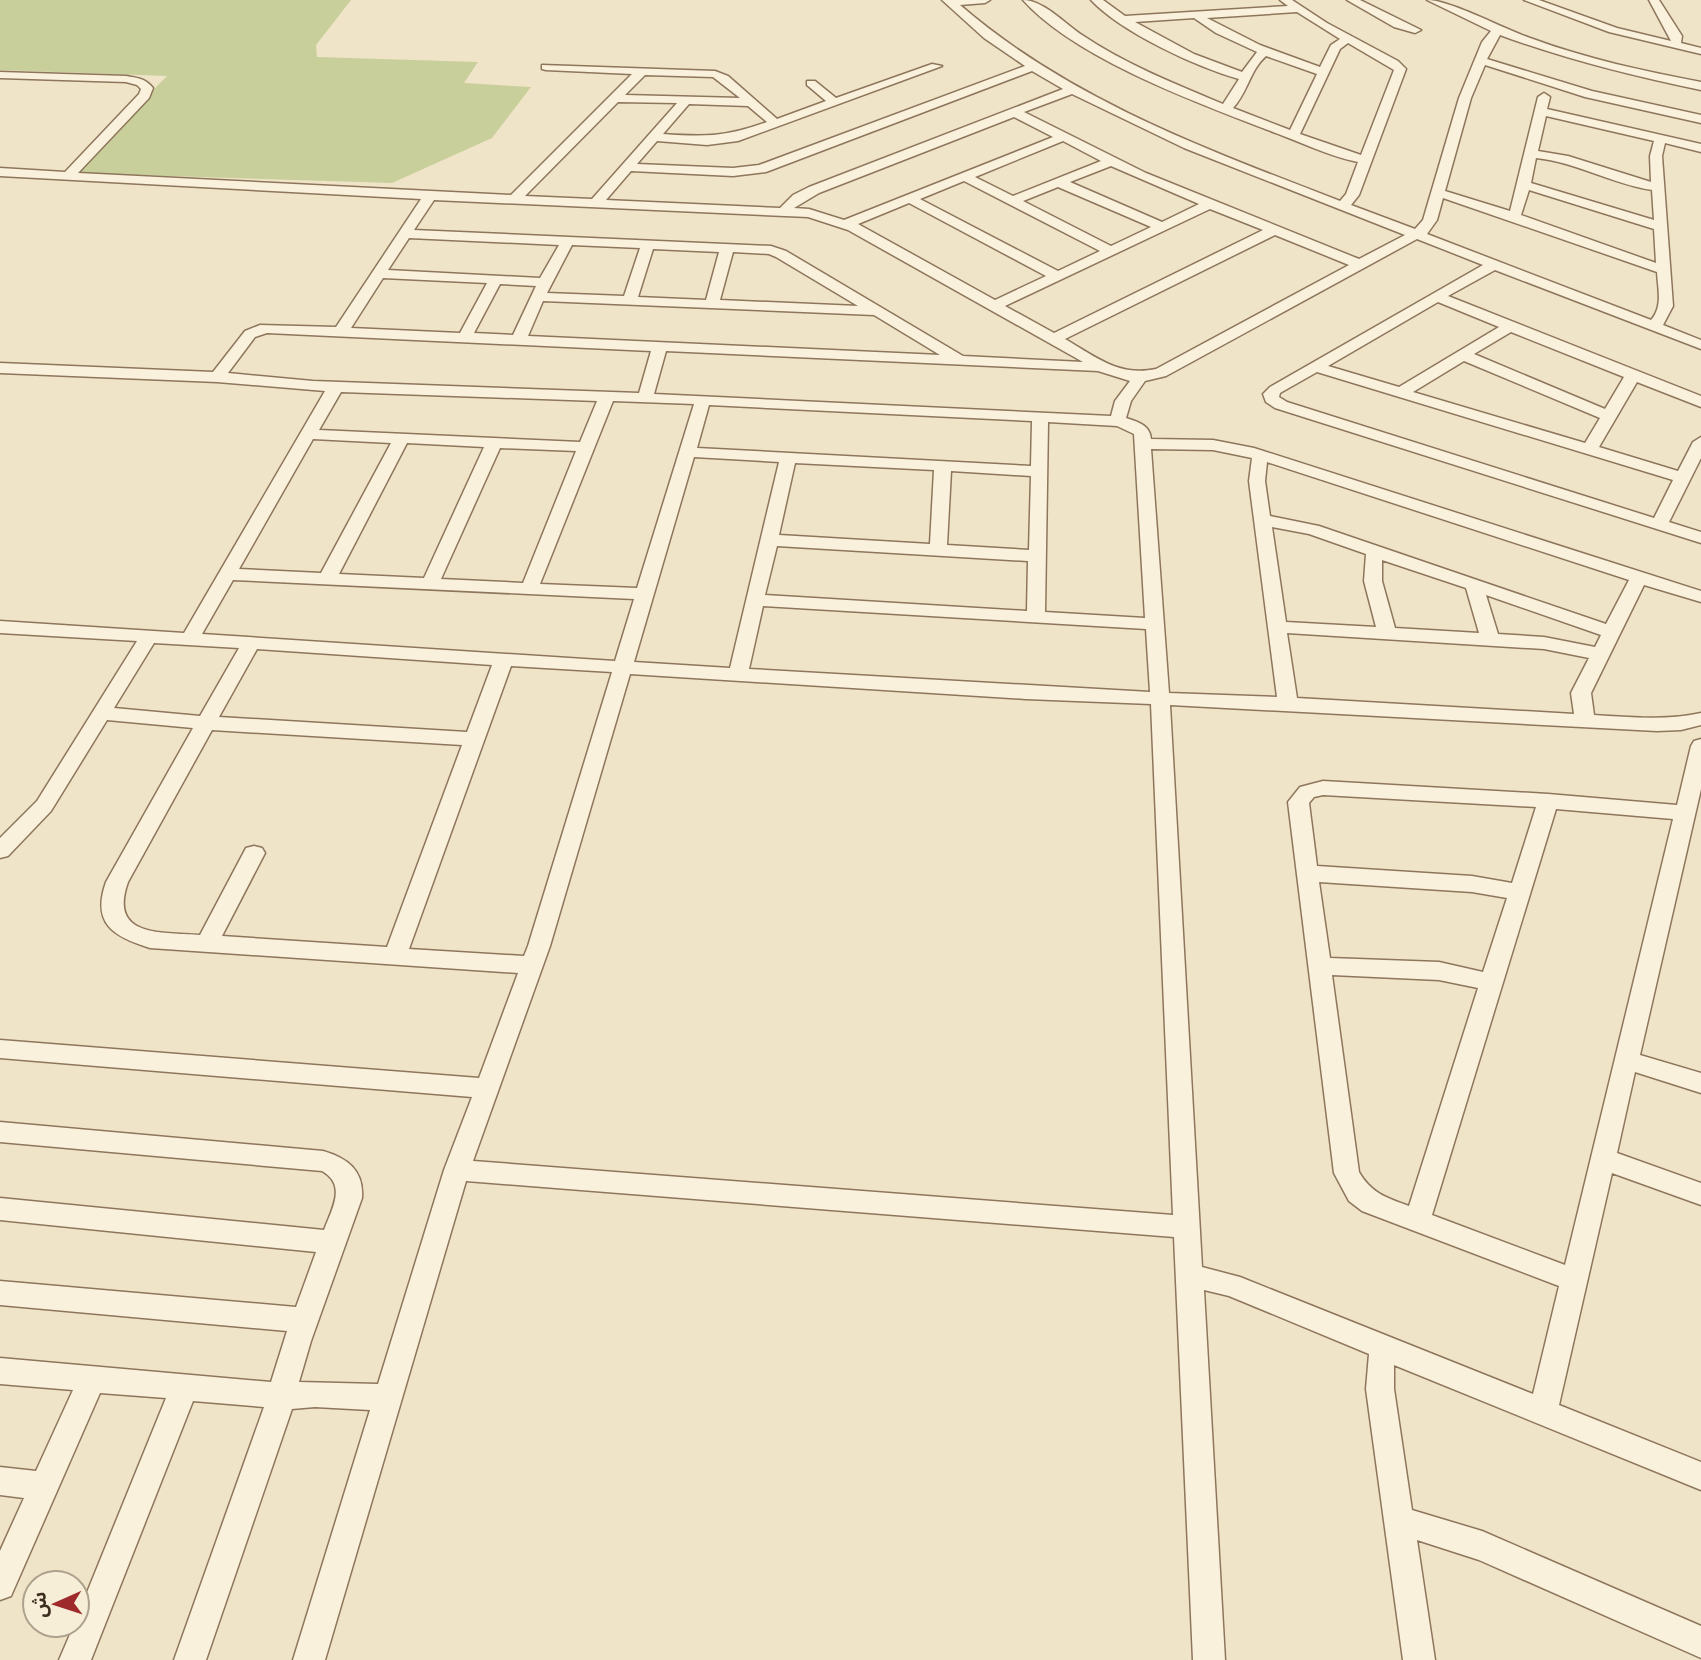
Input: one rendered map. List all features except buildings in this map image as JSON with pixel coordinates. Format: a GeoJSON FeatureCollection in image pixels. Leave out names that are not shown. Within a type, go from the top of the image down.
{"type":"FeatureCollection","features":[{"type":"Feature","properties":{"kind":"street"},"geometry":{"type":"LineString","coordinates":[[948,1],[985,0]]}},
{"type":"Feature","properties":{"kind":"street"},"geometry":{"type":"LineString","coordinates":[[1028,0],[1063,27],[1107,53],[1226,108],[1347,156],[1366,160]]}},
{"type":"Feature","properties":{"kind":"street"},"geometry":{"type":"LineString","coordinates":[[1096,0],[1125,19],[1203,60],[1247,77]]}},
{"type":"Feature","properties":{"kind":"street"},"geometry":{"type":"LineString","coordinates":[[1285,0],[1394,62],[1400,69],[1352,195],[1343,206]]}},
{"type":"Feature","properties":{"kind":"street"},"geometry":{"type":"LineString","coordinates":[[1352,0],[1414,33],[1420,18]]}},
{"type":"Feature","properties":{"kind":"street"},"geometry":{"type":"LineString","coordinates":[[1529,0],[1575,18],[1701,51]]}},
{"type":"Feature","properties":{"kind":"street"},"geometry":{"type":"LineString","coordinates":[[1654,0],[1676,36],[1677,41],[1673,45]]}},
{"type":"Feature","properties":{"kind":"street"},"geometry":{"type":"LineString","coordinates":[[948,1],[985,32],[1035,66],[1074,89],[1181,142],[1701,345]]}},
{"type":"Feature","properties":{"kind":"street"},"geometry":{"type":"LineString","coordinates":[[1430,2],[1498,31],[1588,60],[1701,86]]}},
{"type":"Feature","properties":{"kind":"street"},"geometry":{"type":"LineString","coordinates":[[1575,18],[1580,11],[1578,4]]}},
{"type":"Feature","properties":{"kind":"street"},"geometry":{"type":"LineString","coordinates":[[1125,19],[1298,9]]}},
{"type":"Feature","properties":{"kind":"street"},"geometry":{"type":"LineString","coordinates":[[1195,14],[1205,23],[1266,51],[1324,72]]}},
{"type":"Feature","properties":{"kind":"street"},"geometry":{"type":"LineString","coordinates":[[0,172],[430,196],[785,210],[819,215],[846,224],[1102,367],[1118,374],[1140,377],[1161,373],[1417,235],[1430,220],[1465,98],[1472,89],[1489,36],[1498,31]]}},
{"type":"Feature","properties":{"kind":"street"},"geometry":{"type":"LineString","coordinates":[[1292,135],[1298,128],[1335,47],[1348,38]]}},
{"type":"Feature","properties":{"kind":"street"},"geometry":{"type":"LineString","coordinates":[[1226,108],[1234,100],[1258,56],[1266,51]]}},
{"type":"Feature","properties":{"kind":"street"},"geometry":{"type":"LineString","coordinates":[[1482,61],[1589,94],[1701,119]]}},
{"type":"Feature","properties":{"kind":"street"},"geometry":{"type":"LineString","coordinates":[[628,167],[733,172],[756,170],[1035,66]]}},
{"type":"Feature","properties":{"kind":"street"},"geometry":{"type":"LineString","coordinates":[[546,67],[715,75],[724,78],[775,123]]}},
{"type":"Feature","properties":{"kind":"street"},"geometry":{"type":"LineString","coordinates":[[654,137],[719,140],[740,136],[937,67]]}},
{"type":"Feature","properties":{"kind":"street"},"geometry":{"type":"LineString","coordinates":[[515,199],[642,71]]}},
{"type":"Feature","properties":{"kind":"street"},"geometry":{"type":"LineString","coordinates":[[0,75],[127,79],[141,82],[147,88],[145,94],[68,176]]}},
{"type":"Feature","properties":{"kind":"street"},"geometry":{"type":"LineString","coordinates":[[960,82],[974,88]]}},
{"type":"Feature","properties":{"kind":"street"},"geometry":{"type":"LineString","coordinates":[[811,83],[834,102]]}},
{"type":"Feature","properties":{"kind":"street"},"geometry":{"type":"LineString","coordinates":[[1513,217],[1518,209],[1546,89],[1552,83]]}},
{"type":"Feature","properties":{"kind":"street"},"geometry":{"type":"LineString","coordinates":[[785,210],[814,190],[1074,89]]}},
{"type":"Feature","properties":{"kind":"street"},"geometry":{"type":"LineString","coordinates":[[615,98],[750,102]]}},
{"type":"Feature","properties":{"kind":"street"},"geometry":{"type":"LineString","coordinates":[[596,203],[687,100]]}},
{"type":"Feature","properties":{"kind":"street"},"geometry":{"type":"LineString","coordinates":[[1541,111],[1701,148]]}},
{"type":"Feature","properties":{"kind":"street"},"geometry":{"type":"LineString","coordinates":[[1014,113],[1111,161],[1361,264]]}},
{"type":"Feature","properties":{"kind":"street"},"geometry":{"type":"LineString","coordinates":[[846,224],[1063,137]]}},
{"type":"Feature","properties":{"kind":"street"},"geometry":{"type":"LineString","coordinates":[[1653,327],[1662,317],[1666,306],[1656,150],[1660,140]]}},
{"type":"Feature","properties":{"kind":"street"},"geometry":{"type":"LineString","coordinates":[[1531,154],[1563,158],[1631,181],[1658,187]]}},
{"type":"Feature","properties":{"kind":"street"},"geometry":{"type":"LineString","coordinates":[[1012,201],[1111,161]]}},
{"type":"Feature","properties":{"kind":"street"},"geometry":{"type":"LineString","coordinates":[[964,176],[1111,251]]}},
{"type":"Feature","properties":{"kind":"street"},"geometry":{"type":"LineString","coordinates":[[1058,182],[1163,227]]}},
{"type":"Feature","properties":{"kind":"street"},"geometry":{"type":"LineString","coordinates":[[1524,185],[1552,191],[1629,219],[1661,226]]}},
{"type":"Feature","properties":{"kind":"street"},"geometry":{"type":"LineString","coordinates":[[1438,193],[1460,198],[1664,270]]}},
{"type":"Feature","properties":{"kind":"street"},"geometry":{"type":"LineString","coordinates":[[341,331],[430,196]]}},
{"type":"Feature","properties":{"kind":"street"},"geometry":{"type":"LineString","coordinates":[[909,198],[1057,276]]}},
{"type":"Feature","properties":{"kind":"street"},"geometry":{"type":"LineString","coordinates":[[992,307],[1210,204]]}},
{"type":"Feature","properties":{"kind":"street"},"geometry":{"type":"LineString","coordinates":[[1052,340],[1274,230]]}},
{"type":"Feature","properties":{"kind":"street"},"geometry":{"type":"LineString","coordinates":[[406,234],[771,250],[959,360]]}},
{"type":"Feature","properties":{"kind":"street"},"geometry":{"type":"LineString","coordinates":[[519,339],[545,282],[568,241]]}},
{"type":"Feature","properties":{"kind":"street"},"geometry":{"type":"LineString","coordinates":[[629,302],[648,244]]}},
{"type":"Feature","properties":{"kind":"street"},"geometry":{"type":"LineString","coordinates":[[712,305],[727,248]]}},
{"type":"Feature","properties":{"kind":"street"},"geometry":{"type":"LineString","coordinates":[[1493,265],[1275,390],[1271,394],[1272,399],[1281,405],[1701,538]]}},
{"type":"Feature","properties":{"kind":"street"},"geometry":{"type":"LineString","coordinates":[[379,274],[545,282]]}},
{"type":"Feature","properties":{"kind":"street"},"geometry":{"type":"LineString","coordinates":[[465,337],[496,279]]}},
{"type":"Feature","properties":{"kind":"street"},"geometry":{"type":"LineString","coordinates":[[540,297],[876,311]]}},
{"type":"Feature","properties":{"kind":"street"},"geometry":{"type":"LineString","coordinates":[[1437,297],[1701,402]]}},
{"type":"Feature","properties":{"kind":"street"},"geometry":{"type":"LineString","coordinates":[[1400,393],[1510,326]]}},
{"type":"Feature","properties":{"kind":"street"},"geometry":{"type":"LineString","coordinates":[[216,377],[243,342],[260,329],[1102,367]]}},
{"type":"Feature","properties":{"kind":"street"},"geometry":{"type":"LineString","coordinates":[[645,398],[660,346]]}},
{"type":"Feature","properties":{"kind":"street"},"geometry":{"type":"LineString","coordinates":[[1463,355],[1609,416]]}},
{"type":"Feature","properties":{"kind":"street"},"geometry":{"type":"LineString","coordinates":[[0,368],[1117,421],[1140,429],[1145,444],[1156,624],[1209,1660]]}},
{"type":"Feature","properties":{"kind":"street"},"geometry":{"type":"LineString","coordinates":[[1315,368],[1683,478]]}},
{"type":"Feature","properties":{"kind":"street"},"geometry":{"type":"LineString","coordinates":[[1588,450],[1633,375]]}},
{"type":"Feature","properties":{"kind":"street"},"geometry":{"type":"LineString","coordinates":[[1117,421],[1123,401],[1140,377]]}},
{"type":"Feature","properties":{"kind":"street"},"geometry":{"type":"LineString","coordinates":[[190,640],[336,386]]}},
{"type":"Feature","properties":{"kind":"street"},"geometry":{"type":"LineString","coordinates":[[529,589],[607,396]]}},
{"type":"Feature","properties":{"kind":"street"},"geometry":{"type":"LineString","coordinates":[[309,1660],[457,1170],[532,965],[703,400]]}},
{"type":"Feature","properties":{"kind":"street"},"geometry":{"type":"LineString","coordinates":[[1036,617],[1040,418]]}},
{"type":"Feature","properties":{"kind":"street"},"geometry":{"type":"LineString","coordinates":[[309,434],[585,447]]}},
{"type":"Feature","properties":{"kind":"street"},"geometry":{"type":"LineString","coordinates":[[327,579],[401,439]]}},
{"type":"Feature","properties":{"kind":"street"},"geometry":{"type":"LineString","coordinates":[[1659,525],[1701,442]]}},
{"type":"Feature","properties":{"kind":"street"},"geometry":{"type":"LineString","coordinates":[[430,584],[494,443]]}},
{"type":"Feature","properties":{"kind":"street"},"geometry":{"type":"LineString","coordinates":[[1145,444],[1224,447],[1261,455],[1701,597]]}},
{"type":"Feature","properties":{"kind":"street"},"geometry":{"type":"LineString","coordinates":[[686,452],[1039,471]]}},
{"type":"Feature","properties":{"kind":"street"},"geometry":{"type":"LineString","coordinates":[[1261,455],[1257,474],[1288,704]]}},
{"type":"Feature","properties":{"kind":"street"},"geometry":{"type":"LineString","coordinates":[[738,675],[788,458]]}},
{"type":"Feature","properties":{"kind":"street"},"geometry":{"type":"LineString","coordinates":[[938,550],[943,466]]}},
{"type":"Feature","properties":{"kind":"street"},"geometry":{"type":"LineString","coordinates":[[1262,520],[1301,527],[1611,632]]}},
{"type":"Feature","properties":{"kind":"street"},"geometry":{"type":"LineString","coordinates":[[769,540],[1037,556]]}},
{"type":"Feature","properties":{"kind":"street"},"geometry":{"type":"LineString","coordinates":[[1377,552],[1372,568],[1387,634]]}},
{"type":"Feature","properties":{"kind":"street"},"geometry":{"type":"LineString","coordinates":[[228,574],[643,594]]}},
{"type":"Feature","properties":{"kind":"street"},"geometry":{"type":"LineString","coordinates":[[1586,721],[1581,706],[1581,693],[1639,577]]}},
{"type":"Feature","properties":{"kind":"street"},"geometry":{"type":"LineString","coordinates":[[1474,585],[1490,640]]}},
{"type":"Feature","properties":{"kind":"street"},"geometry":{"type":"LineString","coordinates":[[755,600],[1156,624]]}},
{"type":"Feature","properties":{"kind":"street"},"geometry":{"type":"LineString","coordinates":[[0,627],[1026,693],[1669,725],[1701,719]]}},
{"type":"Feature","properties":{"kind":"street"},"geometry":{"type":"LineString","coordinates":[[1278,627],[1558,644],[1600,654]]}},
{"type":"Feature","properties":{"kind":"street"},"geometry":{"type":"LineString","coordinates":[[0,851],[44,806],[148,638]]}},
{"type":"Feature","properties":{"kind":"street"},"geometry":{"type":"LineString","coordinates":[[250,645],[122,872],[111,902],[111,911],[120,927],[138,937],[206,945],[532,965]]}},
{"type":"Feature","properties":{"kind":"street"},"geometry":{"type":"LineString","coordinates":[[395,957],[502,661]]}},
{"type":"Feature","properties":{"kind":"street"},"geometry":{"type":"LineString","coordinates":[[102,713],[206,723],[474,739]]}},
{"type":"Feature","properties":{"kind":"street"},"geometry":{"type":"LineString","coordinates":[[1543,1411],[1701,746]]}},
{"type":"Feature","properties":{"kind":"street"},"geometry":{"type":"LineString","coordinates":[[1574,1280],[1371,1203],[1358,1193],[1349,1180],[1298,806],[1303,794],[1323,788],[1548,801],[1685,813]]}},
{"type":"Feature","properties":{"kind":"street"},"geometry":{"type":"LineString","coordinates":[[1417,1220],[1548,801]]}},
{"type":"Feature","properties":{"kind":"street"},"geometry":{"type":"LineString","coordinates":[[206,945],[254,853]]}},
{"type":"Feature","properties":{"kind":"street"},"geometry":{"type":"LineString","coordinates":[[1307,873],[1472,884],[1519,892]]}},
{"type":"Feature","properties":{"kind":"street"},"geometry":{"type":"LineString","coordinates":[[1320,966],[1439,971],[1490,982]]}},
{"type":"Feature","properties":{"kind":"street"},"geometry":{"type":"LineString","coordinates":[[0,1049],[486,1088]]}},
{"type":"Feature","properties":{"kind":"street"},"geometry":{"type":"LineString","coordinates":[[1626,1059],[1701,1083]]}},
{"type":"Feature","properties":{"kind":"street"},"geometry":{"type":"LineString","coordinates":[[0,1132],[332,1164],[345,1174],[350,1189],[305,1320],[285,1396],[190,1660]]}},
{"type":"Feature","properties":{"kind":"street"},"geometry":{"type":"LineString","coordinates":[[1603,1159],[1701,1194]]}},
{"type":"Feature","properties":{"kind":"street"},"geometry":{"type":"LineString","coordinates":[[457,1170],[1186,1227]]}},
{"type":"Feature","properties":{"kind":"street"},"geometry":{"type":"LineString","coordinates":[[0,1209],[332,1242]]}},
{"type":"Feature","properties":{"kind":"street"},"geometry":{"type":"LineString","coordinates":[[1188,1275],[1231,1285],[1701,1476]]}},
{"type":"Feature","properties":{"kind":"street"},"geometry":{"type":"LineString","coordinates":[[0,1293],[305,1320]]}},
{"type":"Feature","properties":{"kind":"street"},"geometry":{"type":"LineString","coordinates":[[1385,1348],[1380,1389],[1419,1660]]}},
{"type":"Feature","properties":{"kind":"street"},"geometry":{"type":"LineString","coordinates":[[0,1371],[285,1396],[321,1405],[387,1404]]}},
{"type":"Feature","properties":{"kind":"street"},"geometry":{"type":"LineString","coordinates":[[0,1585],[92,1380]]}},
{"type":"Feature","properties":{"kind":"street"},"geometry":{"type":"LineString","coordinates":[[75,1660],[184,1388]]}},
{"type":"Feature","properties":{"kind":"street"},"geometry":{"type":"LineString","coordinates":[[0,1481],[44,1486]]}},
{"type":"Feature","properties":{"kind":"street"},"geometry":{"type":"LineString","coordinates":[[1399,1520],[1482,1546],[1701,1642]]}},
{"type":"Feature","properties":{"kind":"green space"},"geometry":{"type":"Polygon","coordinates":[[[0,0],[351,0],[316,45],[317,57],[478,62],[464,83],[531,87],[492,138],[392,183],[71,173],[167,76],[0,70],[0,0]]]}}]}
